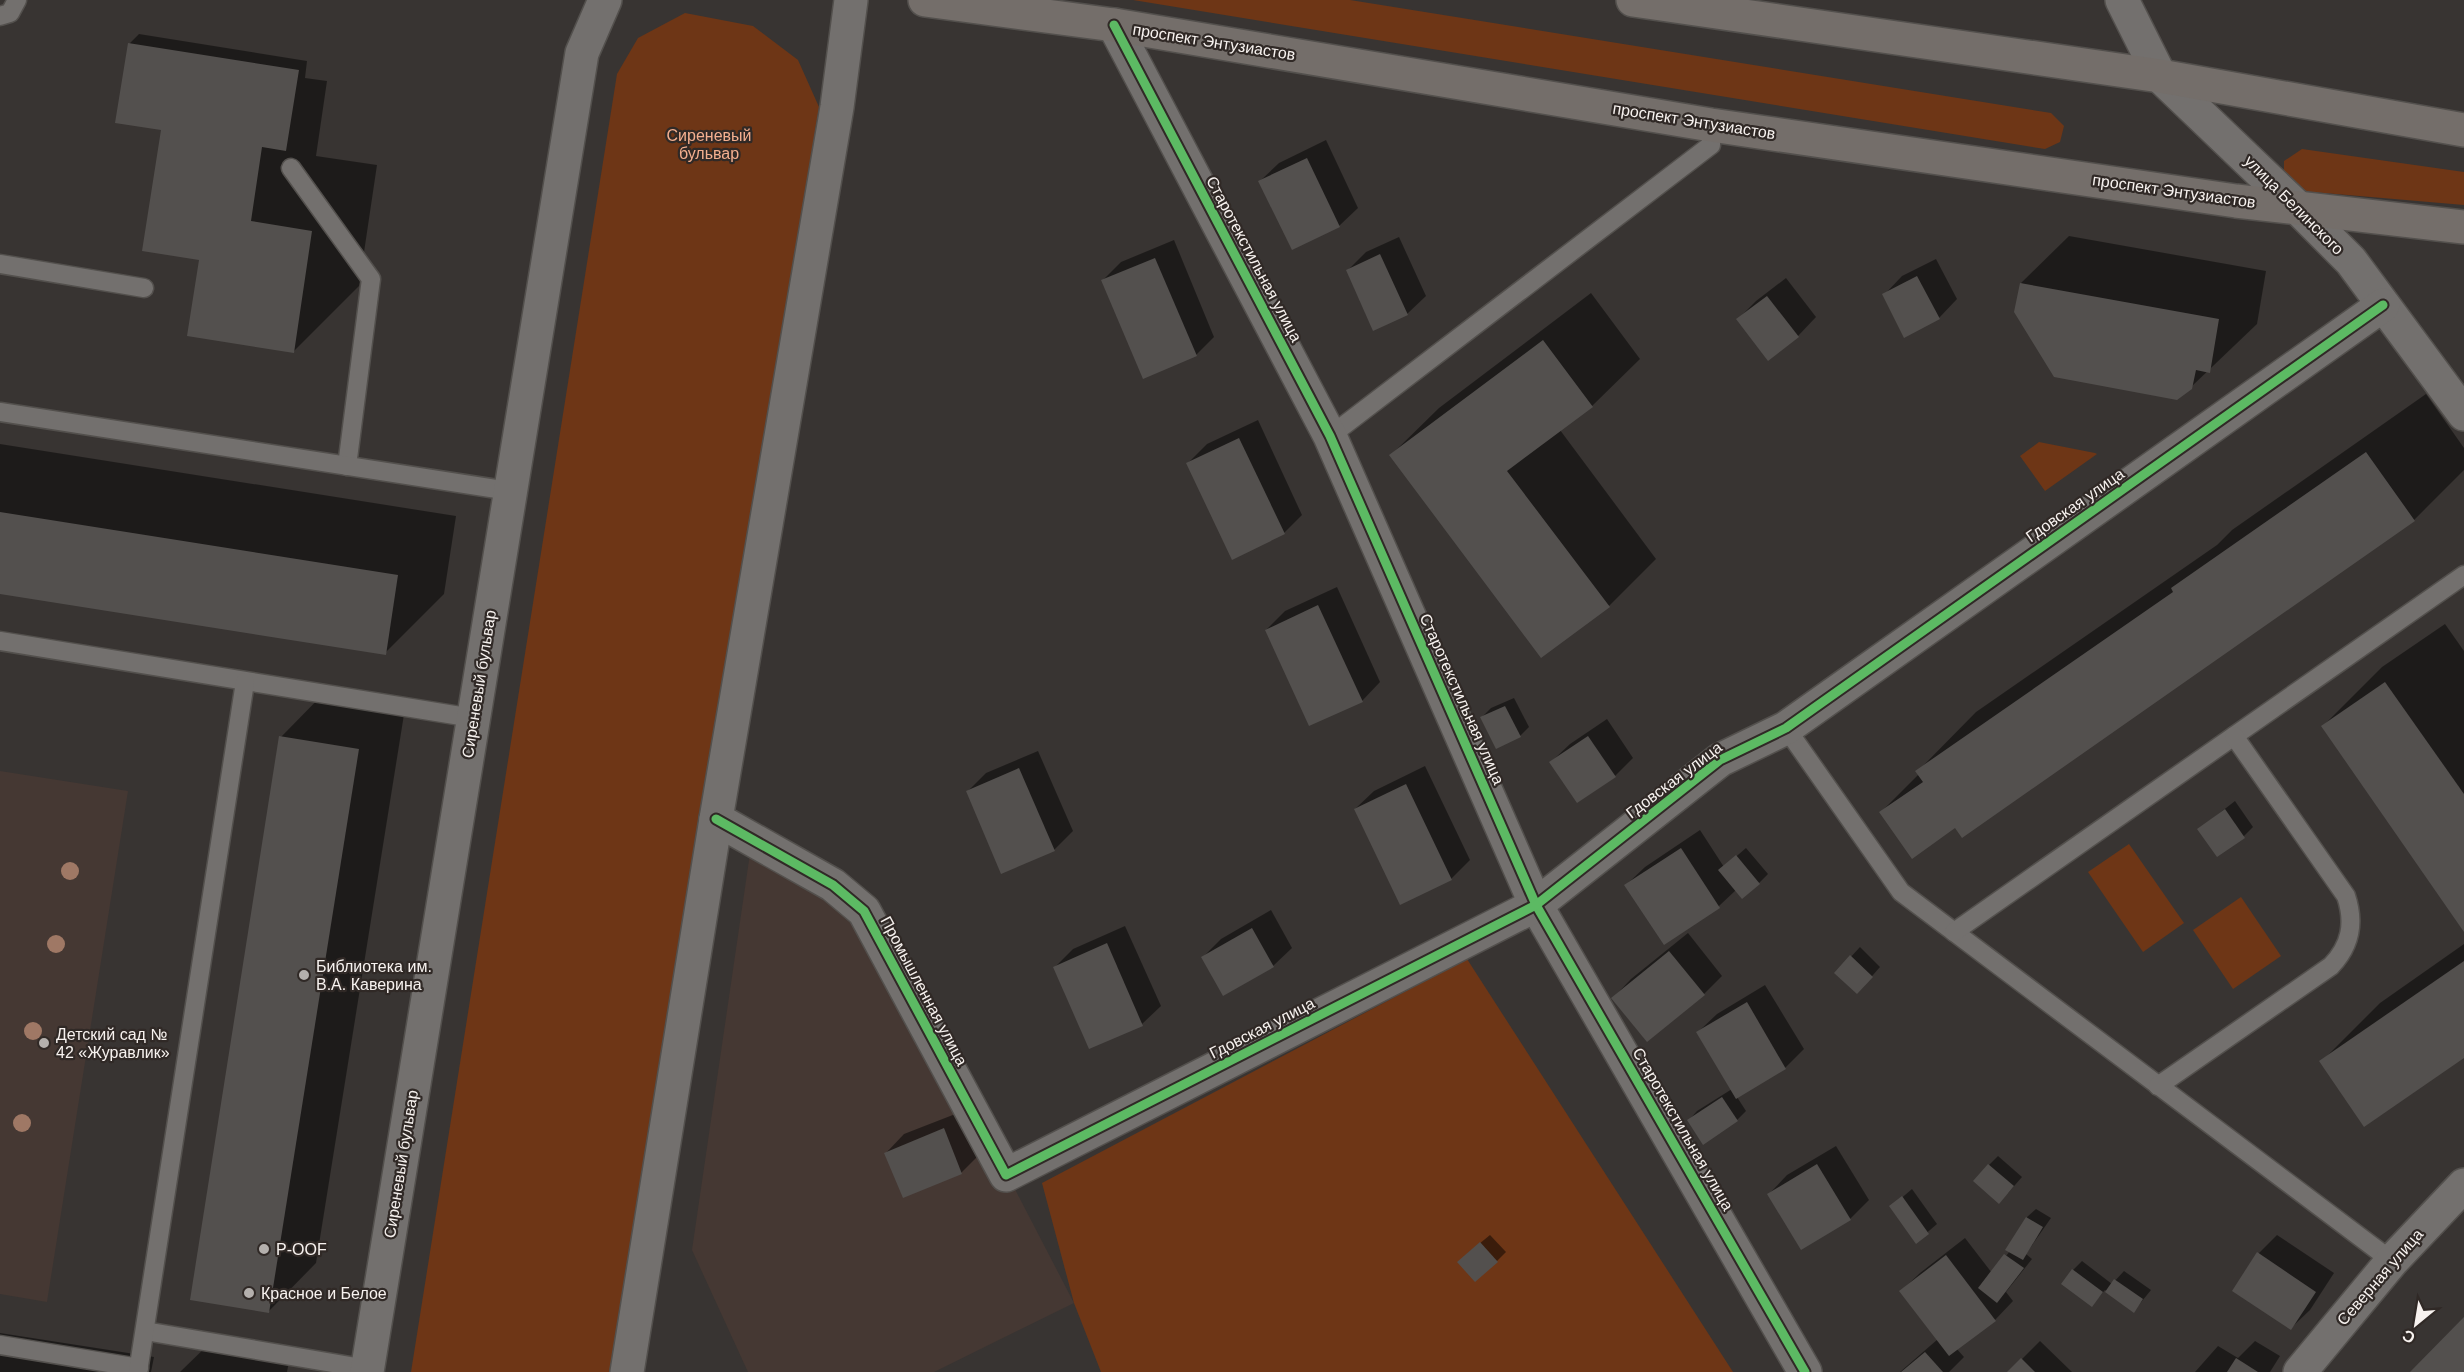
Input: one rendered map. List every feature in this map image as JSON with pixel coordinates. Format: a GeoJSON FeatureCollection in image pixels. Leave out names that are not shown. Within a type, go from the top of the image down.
{"type":"FeatureCollection","features":[{"type":"Feature","properties":{"kind":"main road","name":"проспект Энтузиастов"},"geometry":{"type":"LineString","coordinates":[[925,0],[1114,25],[1711,125],[2236,201],[2464,227]]}},
{"type":"Feature","properties":{"kind":"main road"},"geometry":{"type":"LineString","coordinates":[[1633,0],[2160,76],[2464,130]]}},
{"type":"Feature","properties":{"kind":"street","name":"Сиреневый бульвар"},"geometry":{"type":"LineString","coordinates":[[367,1371],[582,53],[605,0]]}},
{"type":"Feature","properties":{"kind":"street"},"geometry":{"type":"LineString","coordinates":[[627,1372],[716,819],[837,107],[851,0]]}},
{"type":"Feature","properties":{"kind":"street","name":"улица Белинского"},"geometry":{"type":"LineString","coordinates":[[2122,0],[2160,76],[2351,261],[2464,414]]}},
{"type":"Feature","properties":{"kind":"street","name":"Старотекстильная улица"},"geometry":{"type":"LineString","coordinates":[[1114,25],[1330,436],[1536,905],[1805,1372]]}},
{"type":"Feature","properties":{"kind":"street","name":"Гдовская улица"},"geometry":{"type":"LineString","coordinates":[[1006,1175],[1536,905],[1720,760],[1786,728],[2383,305]]}},
{"type":"Feature","properties":{"kind":"street","name":"Промышленная улица"},"geometry":{"type":"LineString","coordinates":[[716,819],[833,885],[864,911],[1006,1175]]}},
{"type":"Feature","properties":{"kind":"street","name":"Северная улица"},"geometry":{"type":"LineString","coordinates":[[2300,1372],[2392,1261],[2464,1185]]}},
{"type":"Feature","properties":{"kind":"lane"},"geometry":{"type":"LineString","coordinates":[[0,16],[10,13],[17,0]]}},
{"type":"Feature","properties":{"kind":"lane"},"geometry":{"type":"LineString","coordinates":[[1330,436],[1711,145],[1711,125]]}},
{"type":"Feature","properties":{"kind":"lane"},"geometry":{"type":"LineString","coordinates":[[291,168],[371,279],[347,466]]}},
{"type":"Feature","properties":{"kind":"lane"},"geometry":{"type":"LineString","coordinates":[[0,264],[144,288]]}},
{"type":"Feature","properties":{"kind":"lane"},"geometry":{"type":"LineString","coordinates":[[0,412],[510,491]]}},
{"type":"Feature","properties":{"kind":"lane"},"geometry":{"type":"LineString","coordinates":[[1954,932],[2464,575]]}},
{"type":"Feature","properties":{"kind":"lane"},"geometry":{"type":"LineString","coordinates":[[0,641],[473,718]]}},
{"type":"Feature","properties":{"kind":"lane"},"geometry":{"type":"LineString","coordinates":[[0,1345],[139,1370],[245,682]]}},
{"type":"Feature","properties":{"kind":"lane"},"geometry":{"type":"LineString","coordinates":[[1786,728],[1901,892],[2392,1261]]}},
{"type":"Feature","properties":{"kind":"lane"},"geometry":{"type":"LineString","coordinates":[[2158,1086],[2331,966],[2343,951],[2350,934],[2351,915],[2346,896],[2235,736]]}},
{"type":"Feature","properties":{"kind":"lane"},"geometry":{"type":"LineString","coordinates":[[145,1331],[367,1371]]}},
{"type":"Feature","properties":{"kind":"shaded area","name":"Детский сад № 42 «Журавлик»"},"geometry":{"type":"Polygon","coordinates":[[[0,771],[128,791],[47,1302],[0,1294],[0,771]]]}},
{"type":"Feature","properties":{"kind":"shaded area"},"geometry":{"type":"Polygon","coordinates":[[[753,833],[864,898],[1074,1303],[934,1372],[748,1372],[692,1250],[753,833]]]}},
{"type":"Feature","properties":{"kind":"green space"},"geometry":{"type":"Polygon","coordinates":[[[1133,0],[1350,0],[2051,113],[2064,126],[2060,142],[2045,149],[1133,0]]]}},
{"type":"Feature","properties":{"kind":"green space","name":"Сиреневый бульвар"},"geometry":{"type":"Polygon","coordinates":[[[685,13],[753,26],[798,60],[819,107],[614,1372],[411,1372],[617,74],[638,38],[685,13]]]}},
{"type":"Feature","properties":{"kind":"green space"},"geometry":{"type":"Polygon","coordinates":[[[2302,149],[2464,172],[2464,205],[2301,191],[2284,174],[2284,161],[2302,149]]]}},
{"type":"Feature","properties":{"kind":"green space"},"geometry":{"type":"Polygon","coordinates":[[[2039,442],[2097,454],[2045,491],[2020,456],[2039,442]]]}},
{"type":"Feature","properties":{"kind":"green space"},"geometry":{"type":"Polygon","coordinates":[[[2129,844],[2184,923],[2143,952],[2088,872],[2129,844]]]}},
{"type":"Feature","properties":{"kind":"green space"},"geometry":{"type":"Polygon","coordinates":[[[2241,897],[2281,956],[2233,989],[2193,930],[2241,897]]]}},
{"type":"Feature","properties":{"kind":"green space"},"geometry":{"type":"Polygon","coordinates":[[[1467,959],[1733,1372],[1101,1372],[1074,1303],[1042,1183],[1467,959]]]}},
{"type":"Feature","properties":{"kind":"building"},"geometry":{"type":"Polygon","coordinates":[[[128,43],[299,70],[286,151],[262,147],[251,221],[312,231],[294,353],[187,336],[199,260],[142,251],[161,130],[115,123],[128,43]]]}},
{"type":"Feature","properties":{"kind":"building"},"geometry":{"type":"Polygon","coordinates":[[[1307,158],[1340,227],[1292,250],[1258,181],[1307,158]]]}},
{"type":"Feature","properties":{"kind":"building"},"geometry":{"type":"Polygon","coordinates":[[[1380,254],[1408,315],[1373,331],[1346,270],[1380,254]]]}},
{"type":"Feature","properties":{"kind":"building"},"geometry":{"type":"Polygon","coordinates":[[[1155,258],[1197,356],[1143,379],[1101,280],[1155,258]]]}},
{"type":"Feature","properties":{"kind":"building"},"geometry":{"type":"Polygon","coordinates":[[[1917,276],[1940,319],[1904,338],[1882,294],[1917,276]]]}},
{"type":"Feature","properties":{"kind":"building"},"geometry":{"type":"Polygon","coordinates":[[[2020,283],[2219,319],[2210,373],[2196,370],[2192,389],[2177,400],[2054,377],[2014,312],[2020,283]]]}},
{"type":"Feature","properties":{"kind":"building"},"geometry":{"type":"Polygon","coordinates":[[[1767,296],[1799,337],[1768,361],[1736,319],[1767,296]]]}},
{"type":"Feature","properties":{"kind":"building"},"geometry":{"type":"Polygon","coordinates":[[[1543,340],[1593,407],[1507,471],[1610,607],[1541,658],[1389,455],[1543,340]]]}},
{"type":"Feature","properties":{"kind":"building"},"geometry":{"type":"Polygon","coordinates":[[[1239,438],[1285,534],[1232,560],[1186,463],[1239,438]]]}},
{"type":"Feature","properties":{"kind":"building"},"geometry":{"type":"Polygon","coordinates":[[[2366,452],[2415,521],[1962,838],[1955,828],[1912,859],[1879,812],[1923,782],[1915,771],[2173,592],[2171,588],[2366,452]]]}},
{"type":"Feature","properties":{"kind":"building"},"geometry":{"type":"Polygon","coordinates":[[[0,512],[398,575],[386,655],[0,594],[0,512]]]}},
{"type":"Feature","properties":{"kind":"building"},"geometry":{"type":"Polygon","coordinates":[[[1318,605],[1363,702],[1309,726],[1265,630],[1318,605]]]}},
{"type":"Feature","properties":{"kind":"building"},"geometry":{"type":"Polygon","coordinates":[[[2385,682],[2464,794],[2464,932],[2321,726],[2385,682]]]}},
{"type":"Feature","properties":{"kind":"building"},"geometry":{"type":"Polygon","coordinates":[[[1505,706],[1521,737],[1496,749],[1480,717],[1505,706]]]}},
{"type":"Feature","properties":{"kind":"building"},"geometry":{"type":"Polygon","coordinates":[[[279,736],[359,749],[269,1313],[190,1300],[279,736]]]}},
{"type":"Feature","properties":{"kind":"building"},"geometry":{"type":"Polygon","coordinates":[[[1588,736],[1616,777],[1577,803],[1549,762],[1588,736]]]}},
{"type":"Feature","properties":{"kind":"building"},"geometry":{"type":"Polygon","coordinates":[[[1019,768],[1055,851],[1001,874],[966,791],[1019,768]]]}},
{"type":"Feature","properties":{"kind":"building"},"geometry":{"type":"Polygon","coordinates":[[[1406,784],[1452,880],[1400,905],[1354,809],[1406,784]]]}},
{"type":"Feature","properties":{"kind":"building"},"geometry":{"type":"Polygon","coordinates":[[[2225,809],[2245,838],[2217,857],[2197,829],[2225,809]]]}},
{"type":"Feature","properties":{"kind":"building"},"geometry":{"type":"Polygon","coordinates":[[[1681,848],[1720,908],[1664,945],[1624,885],[1681,848]]]}},
{"type":"Feature","properties":{"kind":"building"},"geometry":{"type":"Polygon","coordinates":[[[1736,855],[1760,884],[1742,899],[1718,870],[1736,855]]]}},
{"type":"Feature","properties":{"kind":"building"},"geometry":{"type":"Polygon","coordinates":[[[1252,928],[1274,967],[1223,996],[1201,957],[1252,928]]]}},
{"type":"Feature","properties":{"kind":"building"},"geometry":{"type":"Polygon","coordinates":[[[1107,943],[1143,1026],[1089,1049],[1053,967],[1107,943]]]}},
{"type":"Feature","properties":{"kind":"building"},"geometry":{"type":"Polygon","coordinates":[[[1669,951],[1705,995],[1647,1042],[1611,998],[1669,951]]]}},
{"type":"Feature","properties":{"kind":"building"},"geometry":{"type":"Polygon","coordinates":[[[1850,955],[1873,977],[1857,994],[1834,973],[1850,955]]]}},
{"type":"Feature","properties":{"kind":"building"},"geometry":{"type":"Polygon","coordinates":[[[2464,961],[2464,1058],[2364,1127],[2319,1061],[2464,961]]]}},
{"type":"Feature","properties":{"kind":"building"},"geometry":{"type":"Polygon","coordinates":[[[1747,1002],[1786,1069],[1736,1099],[1696,1032],[1747,1002]]]}},
{"type":"Feature","properties":{"kind":"building"},"geometry":{"type":"Polygon","coordinates":[[[1722,1097],[1738,1121],[1703,1145],[1687,1120],[1722,1097]]]}},
{"type":"Feature","properties":{"kind":"building"},"geometry":{"type":"Polygon","coordinates":[[[944,1128],[962,1174],[903,1198],[884,1153],[944,1128]]]}},
{"type":"Feature","properties":{"kind":"building"},"geometry":{"type":"Polygon","coordinates":[[[1817,1164],[1851,1220],[1801,1250],[1767,1194],[1817,1164]]]}},
{"type":"Feature","properties":{"kind":"building"},"geometry":{"type":"Polygon","coordinates":[[[1988,1164],[2014,1186],[1999,1204],[1973,1181],[1988,1164]]]}},
{"type":"Feature","properties":{"kind":"building"},"geometry":{"type":"Polygon","coordinates":[[[1902,1196],[1929,1234],[1916,1244],[1889,1206],[1902,1196]]]}},
{"type":"Feature","properties":{"kind":"building"},"geometry":{"type":"Polygon","coordinates":[[[2026,1217],[2043,1227],[2023,1260],[2005,1250],[2026,1217]]]}},
{"type":"Feature","properties":{"kind":"building"},"geometry":{"type":"Polygon","coordinates":[[[1480,1242],[1498,1262],[1475,1282],[1457,1262],[1480,1242]]]}},
{"type":"Feature","properties":{"kind":"building"},"geometry":{"type":"Polygon","coordinates":[[[2257,1252],[2316,1292],[2291,1330],[2232,1291],[2257,1252]]]}},
{"type":"Feature","properties":{"kind":"building"},"geometry":{"type":"Polygon","coordinates":[[[2004,1254],[2024,1268],[1997,1303],[1978,1288],[2004,1254]]]}},
{"type":"Feature","properties":{"kind":"building"},"geometry":{"type":"Polygon","coordinates":[[[1946,1255],[1996,1321],[1949,1356],[1899,1291],[1946,1255]]]}},
{"type":"Feature","properties":{"kind":"building"},"geometry":{"type":"Polygon","coordinates":[[[2072,1269],[2103,1292],[2092,1307],[2061,1284],[2072,1269]]]}},
{"type":"Feature","properties":{"kind":"building"},"geometry":{"type":"Polygon","coordinates":[[[2114,1279],[2143,1299],[2134,1313],[2105,1292],[2114,1279]]]}},
{"type":"Feature","properties":{"kind":"building"},"geometry":{"type":"Polygon","coordinates":[[[2464,1317],[2464,1372],[2410,1372],[2464,1317]]]}},
{"type":"Feature","properties":{"kind":"building"},"geometry":{"type":"Polygon","coordinates":[[[1925,1352],[1943,1372],[1901,1372],[1925,1352]]]}},
{"type":"Feature","properties":{"kind":"building"},"geometry":{"type":"Polygon","coordinates":[[[2021,1358],[2035,1372],[2007,1372],[2021,1358]]]}},
{"type":"Feature","properties":{"kind":"building"},"geometry":{"type":"Polygon","coordinates":[[[2236,1358],[2258,1372],[2227,1372],[2236,1358]]]}},
{"type":"Feature","properties":{"kind":"cycle path"},"geometry":{"type":"LineString","coordinates":[[1114,25],[1330,436],[1536,905],[1805,1372]]}},
{"type":"Feature","properties":{"kind":"cycle path"},"geometry":{"type":"LineString","coordinates":[[716,819],[833,885],[864,911],[1006,1175],[1536,905],[1720,760],[1786,728],[2383,305]]}},
{"type":"Feature","properties":{"kind":"place","name":"Библиотека им. В.А. Каверина"},"geometry":{"type":"Point","coordinates":[304,975]}},
{"type":"Feature","properties":{"kind":"place","name":"Детский сад № 42 «Журавлик»"},"geometry":{"type":"Point","coordinates":[44,1043]}},
{"type":"Feature","properties":{"kind":"place","name":"P-OOF"},"geometry":{"type":"Point","coordinates":[264,1249]}},
{"type":"Feature","properties":{"kind":"place","name":"Красное и Белое"},"geometry":{"type":"Point","coordinates":[249,1293]}}]}
